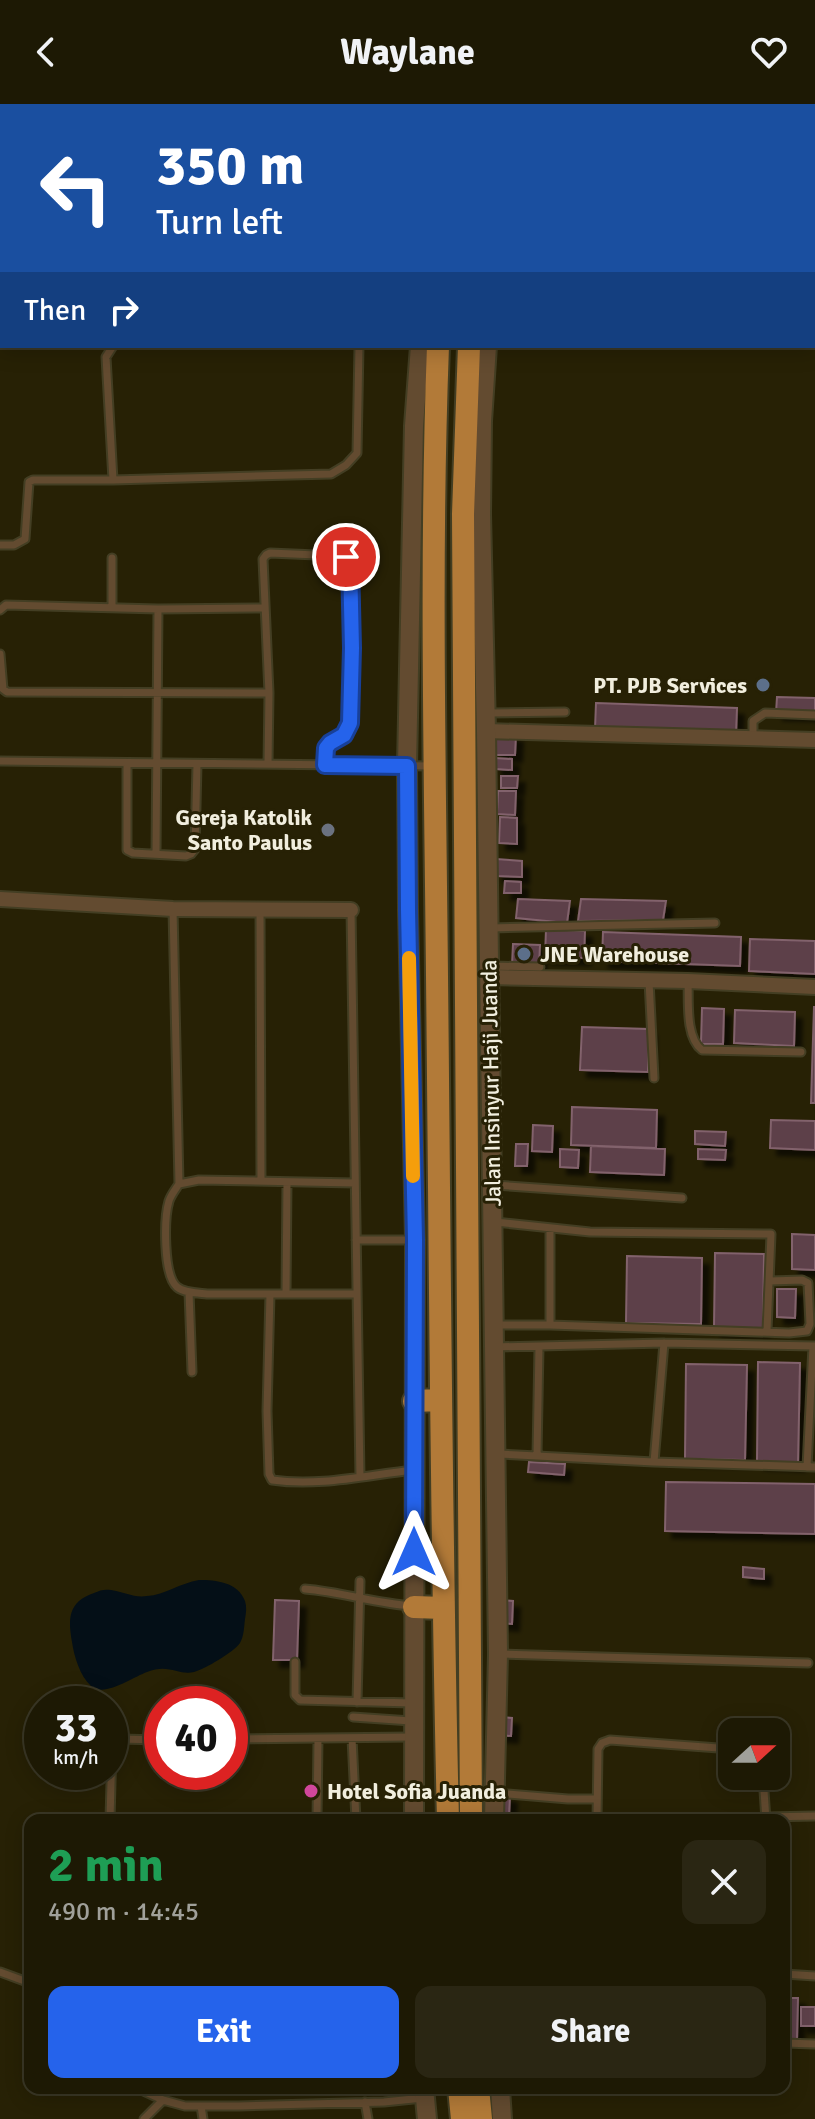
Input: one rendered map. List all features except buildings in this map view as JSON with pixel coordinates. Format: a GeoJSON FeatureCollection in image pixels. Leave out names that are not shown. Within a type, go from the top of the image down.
{"type":"FeatureCollection","features":[{"type":"Feature","properties":{"kind":"highway"},"geometry":{"type":"LineString","coordinates":[[438,348],[435,766],[440,1400],[448,1814]]}},
{"type":"Feature","properties":{"kind":"highway","name":"Jalan Insinyur Haji Juanda"},"geometry":{"type":"LineString","coordinates":[[469,348],[472,514],[471,1814]]}},
{"type":"Feature","properties":{"kind":"highway"},"geometry":{"type":"LineString","coordinates":[[414,1401],[440,1400]]}},
{"type":"Feature","properties":{"kind":"highway"},"geometry":{"type":"LineString","coordinates":[[404,1606],[443,1608]]}},
{"type":"Feature","properties":{"kind":"highway"},"geometry":{"type":"LineString","coordinates":[[460,2094],[462,2119]]}},
{"type":"Feature","properties":{"kind":"highway"},"geometry":{"type":"LineString","coordinates":[[479,2094],[481,2119]]}},
{"type":"Feature","properties":{"kind":"street"},"geometry":{"type":"LineString","coordinates":[[414,1814],[404,1606],[408,1471],[414,1401],[407,1240],[407,766],[414,426],[420,348]]}},
{"type":"Feature","properties":{"kind":"street","name":"Jalan Insinyur Haji Juanda"},"geometry":{"type":"LineString","coordinates":[[487,348],[472,514],[486,722],[498,1654],[494,1814]]}},
{"type":"Feature","properties":{"kind":"street"},"geometry":{"type":"LineString","coordinates":[[486,722],[815,740]]}},
{"type":"Feature","properties":{"kind":"street"},"geometry":{"type":"LineString","coordinates":[[0,899],[173,909],[351,910]]}},
{"type":"Feature","properties":{"kind":"street"},"geometry":{"type":"LineString","coordinates":[[489,972],[815,987]]}},
{"type":"Feature","properties":{"kind":"street"},"geometry":{"type":"LineString","coordinates":[[500,2094],[502,2119]]}},
{"type":"Feature","properties":{"kind":"street"},"geometry":{"type":"LineString","coordinates":[[421,2095],[427,2119]]}},
{"type":"Feature","properties":{"kind":"lane"},"geometry":{"type":"LineString","coordinates":[[112,348],[106,357],[113,480]]}},
{"type":"Feature","properties":{"kind":"lane"},"geometry":{"type":"LineString","coordinates":[[0,545],[14,545],[25,539],[29,482],[33,480],[331,474],[346,465],[357,453],[359,348]]}},
{"type":"Feature","properties":{"kind":"lane"},"geometry":{"type":"LineString","coordinates":[[268,764],[269,693],[263,559],[266,555],[340,556],[350,562],[350,723],[344,735],[326,748],[325,765]]}},
{"type":"Feature","properties":{"kind":"lane"},"geometry":{"type":"LineString","coordinates":[[112,558],[112,607]]}},
{"type":"Feature","properties":{"kind":"lane"},"geometry":{"type":"LineString","coordinates":[[0,610],[6,605],[265,608]]}},
{"type":"Feature","properties":{"kind":"lane"},"geometry":{"type":"LineString","coordinates":[[156,854],[158,609]]}},
{"type":"Feature","properties":{"kind":"lane"},"geometry":{"type":"LineString","coordinates":[[408,650],[435,651]]}},
{"type":"Feature","properties":{"kind":"lane"},"geometry":{"type":"LineString","coordinates":[[0,654],[3,689],[7,692],[269,693]]}},
{"type":"Feature","properties":{"kind":"lane"},"geometry":{"type":"LineString","coordinates":[[486,722],[565,712]]}},
{"type":"Feature","properties":{"kind":"lane"},"geometry":{"type":"LineString","coordinates":[[753,739],[753,721],[763,714],[815,715]]}},
{"type":"Feature","properties":{"kind":"lane"},"geometry":{"type":"LineString","coordinates":[[0,761],[435,766]]}},
{"type":"Feature","properties":{"kind":"lane"},"geometry":{"type":"LineString","coordinates":[[127,763],[127,850],[186,856],[195,849],[197,764]]}},
{"type":"Feature","properties":{"kind":"lane"},"geometry":{"type":"LineString","coordinates":[[173,909],[179,1184],[169,1199],[166,1225],[168,1272],[177,1287],[189,1292],[357,1294]]}},
{"type":"Feature","properties":{"kind":"lane"},"geometry":{"type":"LineString","coordinates":[[260,910],[261,1181]]}},
{"type":"Feature","properties":{"kind":"lane"},"geometry":{"type":"LineString","coordinates":[[351,910],[360,1477]]}},
{"type":"Feature","properties":{"kind":"lane"},"geometry":{"type":"LineString","coordinates":[[489,928],[715,923]]}},
{"type":"Feature","properties":{"kind":"lane"},"geometry":{"type":"LineString","coordinates":[[489,972],[540,967]]}},
{"type":"Feature","properties":{"kind":"lane"},"geometry":{"type":"LineString","coordinates":[[649,981],[654,1078]]}},
{"type":"Feature","properties":{"kind":"lane"},"geometry":{"type":"LineString","coordinates":[[688,981],[691,1036],[694,1044],[702,1050],[801,1052]]}},
{"type":"Feature","properties":{"kind":"lane"},"geometry":{"type":"LineString","coordinates":[[179,1184],[199,1180],[355,1183]]}},
{"type":"Feature","properties":{"kind":"lane"},"geometry":{"type":"LineString","coordinates":[[286,1294],[287,1182]]}},
{"type":"Feature","properties":{"kind":"lane"},"geometry":{"type":"LineString","coordinates":[[492,1184],[682,1198]]}},
{"type":"Feature","properties":{"kind":"lane"},"geometry":{"type":"LineString","coordinates":[[492,1221],[590,1232],[771,1234],[767,1331]]}},
{"type":"Feature","properties":{"kind":"lane"},"geometry":{"type":"LineString","coordinates":[[550,1228],[550,1325]]}},
{"type":"Feature","properties":{"kind":"lane"},"geometry":{"type":"LineString","coordinates":[[356,1240],[407,1240]]}},
{"type":"Feature","properties":{"kind":"lane"},"geometry":{"type":"LineString","coordinates":[[494,1325],[803,1332],[808,1329],[808,1283],[802,1280],[770,1281]]}},
{"type":"Feature","properties":{"kind":"lane"},"geometry":{"type":"LineString","coordinates":[[189,1292],[192,1372]]}},
{"type":"Feature","properties":{"kind":"lane"},"geometry":{"type":"LineString","coordinates":[[270,1294],[267,1411],[269,1474],[272,1480],[335,1481],[408,1471]]}},
{"type":"Feature","properties":{"kind":"lane"},"geometry":{"type":"LineString","coordinates":[[494,1347],[664,1343],[814,1346],[811,1467],[495,1454]]}},
{"type":"Feature","properties":{"kind":"lane"},"geometry":{"type":"LineString","coordinates":[[654,1462],[664,1343]]}},
{"type":"Feature","properties":{"kind":"lane"},"geometry":{"type":"LineString","coordinates":[[537,1455],[539,1347]]}},
{"type":"Feature","properties":{"kind":"lane"},"geometry":{"type":"LineString","coordinates":[[357,1702],[360,1581]]}},
{"type":"Feature","properties":{"kind":"lane"},"geometry":{"type":"LineString","coordinates":[[305,1589],[332,1591],[360,1600],[404,1606]]}},
{"type":"Feature","properties":{"kind":"lane"},"geometry":{"type":"LineString","coordinates":[[498,1654],[808,1663]]}},
{"type":"Feature","properties":{"kind":"lane"},"geometry":{"type":"LineString","coordinates":[[295,1662],[295,1695],[300,1700],[394,1703],[408,1723]]}},
{"type":"Feature","properties":{"kind":"lane"},"geometry":{"type":"LineString","coordinates":[[353,1717],[408,1723]]}},
{"type":"Feature","properties":{"kind":"lane"},"geometry":{"type":"LineString","coordinates":[[248,1739],[352,1738],[408,1723]]}},
{"type":"Feature","properties":{"kind":"lane"},"geometry":{"type":"LineString","coordinates":[[352,1738],[356,1814]]}},
{"type":"Feature","properties":{"kind":"lane"},"geometry":{"type":"LineString","coordinates":[[110,1814],[112,1745],[119,1739],[144,1740]]}},
{"type":"Feature","properties":{"kind":"lane"},"geometry":{"type":"LineString","coordinates":[[317,1814],[318,1739]]}},
{"type":"Feature","properties":{"kind":"lane"},"geometry":{"type":"LineString","coordinates":[[597,1814],[598,1749],[602,1743],[610,1740],[718,1748]]}},
{"type":"Feature","properties":{"kind":"lane"},"geometry":{"type":"LineString","coordinates":[[764,1790],[766,1814]]}},
{"type":"Feature","properties":{"kind":"lane"},"geometry":{"type":"LineString","coordinates":[[493,1793],[597,1799]]}},
{"type":"Feature","properties":{"kind":"lane"},"geometry":{"type":"LineString","coordinates":[[790,1817],[815,1816]]}},
{"type":"Feature","properties":{"kind":"lane"},"geometry":{"type":"LineString","coordinates":[[0,1972],[24,1981]]}},
{"type":"Feature","properties":{"kind":"lane"},"geometry":{"type":"LineString","coordinates":[[790,1974],[815,1976]]}},
{"type":"Feature","properties":{"kind":"lane"},"geometry":{"type":"LineString","coordinates":[[790,2043],[815,2044]]}},
{"type":"Feature","properties":{"kind":"lane"},"geometry":{"type":"LineString","coordinates":[[152,2094],[185,2106],[399,2101],[421,2095]]}},
{"type":"Feature","properties":{"kind":"lane"},"geometry":{"type":"LineString","coordinates":[[144,2119],[163,2100]]}},
{"type":"Feature","properties":{"kind":"lane"},"geometry":{"type":"LineString","coordinates":[[365,2102],[368,2119]]}},
{"type":"Feature","properties":{"kind":"lane"},"geometry":{"type":"LineString","coordinates":[[201,2106],[203,2119]]}},
{"type":"Feature","properties":{"kind":"shaded area"},"geometry":{"type":"Polygon","coordinates":[[[199,1580],[226,1583],[242,1595],[246,1612],[237,1647],[194,1672],[155,1670],[116,1686],[91,1686],[78,1666],[71,1633],[70,1618],[79,1601],[98,1591],[154,1595],[199,1580]]]}},
{"type":"Feature","properties":{"kind":"slow traffic"},"geometry":{"type":"LineString","coordinates":[[409,958],[413,1176]]}},
{"type":"Feature","properties":{"kind":"place","name":"PT. PJB Services"},"geometry":{"type":"Point","coordinates":[763,685]}},
{"type":"Feature","properties":{"kind":"place","name":"Gereja Katolik Santo Paulus"},"geometry":{"type":"Point","coordinates":[328,830]}},
{"type":"Feature","properties":{"kind":"place","name":"JNE Warehouse"},"geometry":{"type":"Point","coordinates":[524,954]}},
{"type":"Feature","properties":{"kind":"place","name":"Hotel Sofia Juanda"},"geometry":{"type":"Point","coordinates":[311,1791]}},
{"type":"Feature","properties":{"kind":"route"},"geometry":{"type":"LineString","coordinates":[[346,557],[350,562],[350,723],[344,735],[326,748],[325,765],[407,766],[415,1240],[414,1552]]}}]}
